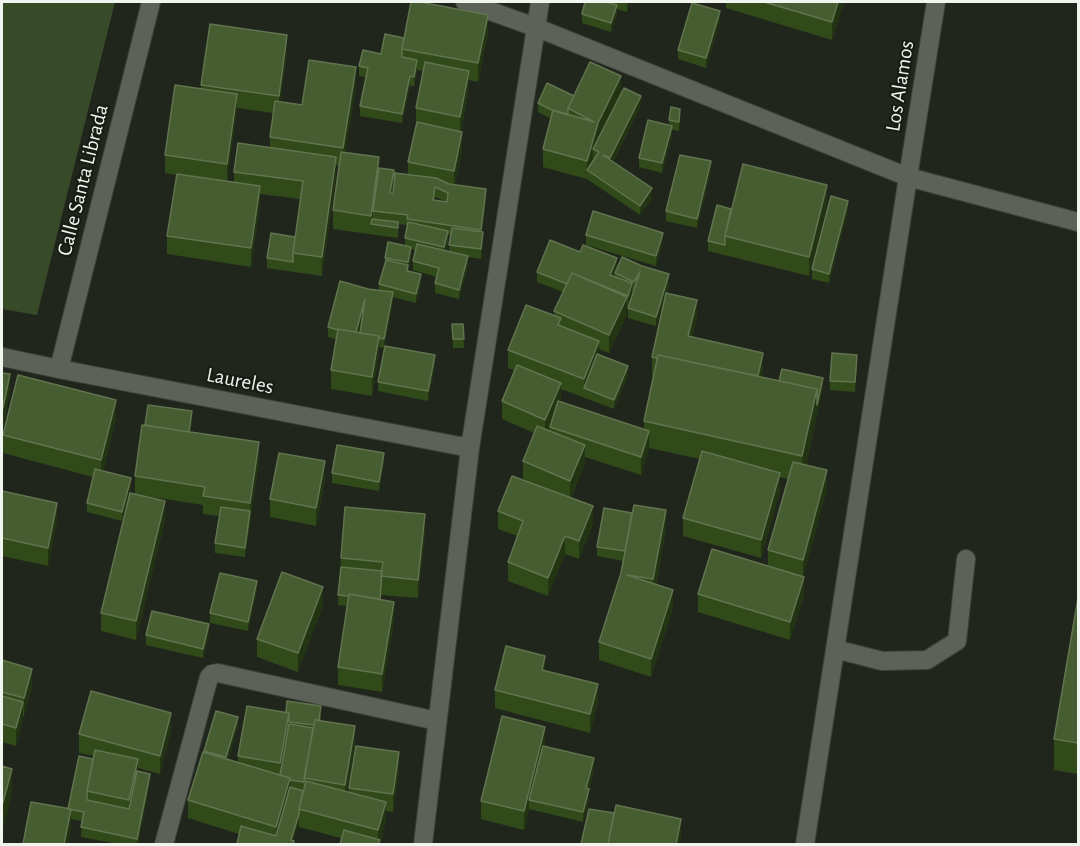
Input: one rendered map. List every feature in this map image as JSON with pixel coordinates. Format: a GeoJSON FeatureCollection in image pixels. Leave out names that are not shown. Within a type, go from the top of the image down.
{"type":"FeatureCollection","features":[{"type":"Feature","properties":{"kind":"street","name":"Calle Santa Librada"},"geometry":{"type":"LineString","coordinates":[[59,369],[151,2]]}},
{"type":"Feature","properties":{"kind":"street"},"geometry":{"type":"LineString","coordinates":[[465,2],[535,27],[908,177],[1078,222]]}},
{"type":"Feature","properties":{"kind":"street"},"geometry":{"type":"LineString","coordinates":[[423,844],[470,448],[540,2]]}},
{"type":"Feature","properties":{"kind":"street","name":"Los Alamos"},"geometry":{"type":"LineString","coordinates":[[805,844],[936,2]]}},
{"type":"Feature","properties":{"kind":"street","name":"Laureles"},"geometry":{"type":"LineString","coordinates":[[2,357],[470,448]]}},
{"type":"Feature","properties":{"kind":"street"},"geometry":{"type":"LineString","coordinates":[[835,649],[882,661],[927,660],[957,641],[966,559]]}},
{"type":"Feature","properties":{"kind":"street"},"geometry":{"type":"LineString","coordinates":[[164,844],[209,677],[212,674],[218,673],[438,721]]}},
{"type":"Feature","properties":{"kind":"green space"},"geometry":{"type":"Polygon","coordinates":[[[2,2],[115,2],[37,315],[2,309],[2,2]]]}},
{"type":"Feature","properties":{"kind":"building"},"geometry":{"type":"Polygon","coordinates":[[[411,2],[488,15],[478,63],[402,49],[411,2]]]}},
{"type":"Feature","properties":{"kind":"building"},"geometry":{"type":"Polygon","coordinates":[[[585,2],[606,2],[617,5],[611,23],[582,14],[585,2]]]}},
{"type":"Feature","properties":{"kind":"building"},"geometry":{"type":"Polygon","coordinates":[[[764,2],[838,2],[832,22],[764,2]]]}},
{"type":"Feature","properties":{"kind":"building"},"geometry":{"type":"Polygon","coordinates":[[[692,3],[720,11],[706,58],[678,50],[692,3]]]}},
{"type":"Feature","properties":{"kind":"building"},"geometry":{"type":"Polygon","coordinates":[[[210,24],[287,35],[279,96],[201,85],[210,24]]]}},
{"type":"Feature","properties":{"kind":"building"},"geometry":{"type":"Polygon","coordinates":[[[385,34],[404,38],[402,57],[417,60],[414,77],[410,76],[402,114],[360,106],[368,68],[359,66],[363,50],[381,54],[385,34]]]}},
{"type":"Feature","properties":{"kind":"building"},"geometry":{"type":"Polygon","coordinates":[[[309,60],[356,67],[343,148],[270,137],[275,101],[302,105],[309,60]]]}},
{"type":"Feature","properties":{"kind":"building"},"geometry":{"type":"Polygon","coordinates":[[[425,62],[469,71],[460,117],[416,108],[425,62]]]}},
{"type":"Feature","properties":{"kind":"building"},"geometry":{"type":"Polygon","coordinates":[[[590,62],[621,76],[598,123],[587,161],[543,149],[553,110],[594,122],[568,108],[590,62]]]}},
{"type":"Feature","properties":{"kind":"building"},"geometry":{"type":"Polygon","coordinates":[[[547,83],[574,96],[568,108],[568,115],[538,103],[547,83]]]}},
{"type":"Feature","properties":{"kind":"building"},"geometry":{"type":"Polygon","coordinates":[[[175,85],[237,94],[227,164],[165,155],[175,85]]]}},
{"type":"Feature","properties":{"kind":"building"},"geometry":{"type":"Polygon","coordinates":[[[624,88],[641,96],[610,158],[603,155],[652,188],[640,206],[587,170],[599,152],[593,149],[624,88]]]}},
{"type":"Feature","properties":{"kind":"building"},"geometry":{"type":"Polygon","coordinates":[[[671,107],[680,109],[679,122],[669,120],[671,107]]]}},
{"type":"Feature","properties":{"kind":"building"},"geometry":{"type":"Polygon","coordinates":[[[648,120],[672,126],[662,163],[639,158],[648,120]]]}},
{"type":"Feature","properties":{"kind":"building"},"geometry":{"type":"Polygon","coordinates":[[[417,122],[462,132],[454,171],[408,162],[417,122]]]}},
{"type":"Feature","properties":{"kind":"building"},"geometry":{"type":"Polygon","coordinates":[[[238,143],[336,157],[322,257],[293,253],[303,181],[234,172],[238,143]]]}},
{"type":"Feature","properties":{"kind":"building"},"geometry":{"type":"Polygon","coordinates":[[[341,152],[379,157],[371,216],[333,210],[341,152]]]}},
{"type":"Feature","properties":{"kind":"building"},"geometry":{"type":"Polygon","coordinates":[[[680,155],[711,161],[697,219],[666,211],[680,155]]]}},
{"type":"Feature","properties":{"kind":"building"},"geometry":{"type":"Polygon","coordinates":[[[743,164],[827,185],[809,257],[725,236],[743,164]]]}},
{"type":"Feature","properties":{"kind":"building"},"geometry":{"type":"Polygon","coordinates":[[[379,168],[394,170],[390,193],[393,194],[395,173],[436,178],[449,184],[486,189],[481,230],[407,219],[408,215],[373,211],[379,168]],[[435,187],[433,200],[447,202],[448,193],[435,187]]]}},
{"type":"Feature","properties":{"kind":"building"},"geometry":{"type":"Polygon","coordinates":[[[177,174],[260,186],[251,248],[167,236],[177,174]]]}},
{"type":"Feature","properties":{"kind":"building"},"geometry":{"type":"Polygon","coordinates":[[[831,196],[848,201],[829,274],[812,269],[831,196]]]}},
{"type":"Feature","properties":{"kind":"building"},"geometry":{"type":"Polygon","coordinates":[[[717,205],[731,209],[725,245],[708,241],[717,205]]]}},
{"type":"Feature","properties":{"kind":"building"},"geometry":{"type":"Polygon","coordinates":[[[593,211],[663,233],[656,256],[586,235],[593,211]]]}},
{"type":"Feature","properties":{"kind":"building"},"geometry":{"type":"Polygon","coordinates":[[[372,219],[398,222],[398,228],[371,224],[372,219]]]}},
{"type":"Feature","properties":{"kind":"building"},"geometry":{"type":"Polygon","coordinates":[[[408,222],[448,231],[444,247],[405,238],[408,222]]]}},
{"type":"Feature","properties":{"kind":"building"},"geometry":{"type":"Polygon","coordinates":[[[452,228],[483,232],[481,249],[449,245],[452,228]]]}},
{"type":"Feature","properties":{"kind":"building"},"geometry":{"type":"Polygon","coordinates":[[[271,233],[295,237],[293,262],[267,258],[271,233]]]}},
{"type":"Feature","properties":{"kind":"building"},"geometry":{"type":"Polygon","coordinates":[[[550,240],[580,252],[583,245],[617,258],[610,275],[632,283],[628,296],[572,273],[567,284],[537,272],[550,240]]]}},
{"type":"Feature","properties":{"kind":"building"},"geometry":{"type":"Polygon","coordinates":[[[388,242],[411,247],[408,262],[385,258],[388,242]]]}},
{"type":"Feature","properties":{"kind":"building"},"geometry":{"type":"Polygon","coordinates":[[[417,244],[468,256],[459,290],[435,283],[439,268],[413,261],[417,244]]]}},
{"type":"Feature","properties":{"kind":"building"},"geometry":{"type":"Polygon","coordinates":[[[622,257],[669,274],[656,317],[628,308],[640,272],[634,282],[615,273],[622,257]]]}},
{"type":"Feature","properties":{"kind":"building"},"geometry":{"type":"Polygon","coordinates":[[[386,260],[408,265],[407,271],[421,274],[416,294],[379,284],[386,260]]]}},
{"type":"Feature","properties":{"kind":"building"},"geometry":{"type":"Polygon","coordinates":[[[572,273],[627,297],[609,335],[554,311],[572,273]]]}},
{"type":"Feature","properties":{"kind":"building"},"geometry":{"type":"Polygon","coordinates":[[[340,281],[368,289],[393,292],[384,339],[360,333],[365,299],[356,332],[328,327],[340,281]]]}},
{"type":"Feature","properties":{"kind":"building"},"geometry":{"type":"Polygon","coordinates":[[[666,293],[697,300],[688,336],[763,353],[758,376],[658,355],[657,358],[652,357],[666,293]]]}},
{"type":"Feature","properties":{"kind":"building"},"geometry":{"type":"Polygon","coordinates":[[[526,305],[561,318],[558,325],[599,341],[584,379],[508,350],[526,305]]]}},
{"type":"Feature","properties":{"kind":"building"},"geometry":{"type":"Polygon","coordinates":[[[452,324],[463,324],[464,339],[453,339],[452,324]]]}},
{"type":"Feature","properties":{"kind":"building"},"geometry":{"type":"Polygon","coordinates":[[[338,329],[379,336],[372,377],[331,370],[338,329]]]}},
{"type":"Feature","properties":{"kind":"building"},"geometry":{"type":"Polygon","coordinates":[[[385,346],[435,355],[428,391],[378,382],[385,346]]]}},
{"type":"Feature","properties":{"kind":"building"},"geometry":{"type":"Polygon","coordinates":[[[832,353],[857,355],[855,382],[830,381],[832,353]]]}},
{"type":"Feature","properties":{"kind":"building"},"geometry":{"type":"Polygon","coordinates":[[[597,354],[628,366],[614,400],[584,388],[597,354]]]}},
{"type":"Feature","properties":{"kind":"building"},"geometry":{"type":"Polygon","coordinates":[[[658,355],[817,389],[802,456],[644,421],[658,355]]]}},
{"type":"Feature","properties":{"kind":"building"},"geometry":{"type":"Polygon","coordinates":[[[517,365],[561,383],[545,420],[502,401],[517,365]]]}},
{"type":"Feature","properties":{"kind":"building"},"geometry":{"type":"Polygon","coordinates":[[[782,369],[823,378],[817,405],[817,389],[779,381],[782,369]]]}},
{"type":"Feature","properties":{"kind":"building"},"geometry":{"type":"Polygon","coordinates":[[[2,373],[10,374],[3,408],[2,401],[2,373]]]}},
{"type":"Feature","properties":{"kind":"building"},"geometry":{"type":"Polygon","coordinates":[[[18,375],[116,400],[101,460],[3,435],[18,375]]]}},
{"type":"Feature","properties":{"kind":"building"},"geometry":{"type":"Polygon","coordinates":[[[558,401],[649,431],[641,457],[550,427],[558,401]]]}},
{"type":"Feature","properties":{"kind":"building"},"geometry":{"type":"Polygon","coordinates":[[[148,405],[192,411],[189,432],[145,425],[148,405]]]}},
{"type":"Feature","properties":{"kind":"building"},"geometry":{"type":"Polygon","coordinates":[[[142,425],[259,442],[250,503],[203,496],[205,487],[135,476],[142,425]]]}},
{"type":"Feature","properties":{"kind":"building"},"geometry":{"type":"Polygon","coordinates":[[[537,426],[585,445],[570,481],[523,461],[537,426]]]}},
{"type":"Feature","properties":{"kind":"building"},"geometry":{"type":"Polygon","coordinates":[[[337,445],[384,453],[379,482],[332,473],[337,445]]]}},
{"type":"Feature","properties":{"kind":"building"},"geometry":{"type":"Polygon","coordinates":[[[702,451],[780,473],[761,540],[683,518],[702,451]]]}},
{"type":"Feature","properties":{"kind":"building"},"geometry":{"type":"Polygon","coordinates":[[[279,453],[325,461],[316,508],[270,499],[279,453]]]}},
{"type":"Feature","properties":{"kind":"building"},"geometry":{"type":"Polygon","coordinates":[[[793,462],[827,470],[803,560],[768,550],[793,462]]]}},
{"type":"Feature","properties":{"kind":"building"},"geometry":{"type":"Polygon","coordinates":[[[95,469],[131,478],[122,512],[87,503],[95,469]]]}},
{"type":"Feature","properties":{"kind":"building"},"geometry":{"type":"Polygon","coordinates":[[[512,476],[593,506],[579,541],[565,536],[548,578],[508,562],[523,521],[498,511],[512,476]]]}},
{"type":"Feature","properties":{"kind":"building"},"geometry":{"type":"Polygon","coordinates":[[[2,491],[57,503],[48,548],[2,538],[2,491]]]}},
{"type":"Feature","properties":{"kind":"building"},"geometry":{"type":"Polygon","coordinates":[[[130,493],[165,501],[136,621],[101,613],[130,493]]]}},
{"type":"Feature","properties":{"kind":"building"},"geometry":{"type":"Polygon","coordinates":[[[634,505],[666,510],[653,579],[627,575],[673,590],[651,659],[599,642],[621,573],[634,505]]]}},
{"type":"Feature","properties":{"kind":"building"},"geometry":{"type":"Polygon","coordinates":[[[221,507],[250,511],[245,548],[215,543],[221,507]]]}},
{"type":"Feature","properties":{"kind":"building"},"geometry":{"type":"Polygon","coordinates":[[[345,507],[425,514],[418,580],[381,576],[383,562],[341,558],[345,507]]]}},
{"type":"Feature","properties":{"kind":"building"},"geometry":{"type":"Polygon","coordinates":[[[604,508],[632,513],[625,551],[597,547],[604,508]]]}},
{"type":"Feature","properties":{"kind":"building"},"geometry":{"type":"Polygon","coordinates":[[[712,549],[804,577],[790,622],[698,594],[712,549]]]}},
{"type":"Feature","properties":{"kind":"building"},"geometry":{"type":"Polygon","coordinates":[[[341,567],[382,571],[380,599],[349,594],[349,596],[338,595],[341,567]]]}},
{"type":"Feature","properties":{"kind":"building"},"geometry":{"type":"Polygon","coordinates":[[[282,572],[323,587],[298,653],[257,639],[282,572]]]}},
{"type":"Feature","properties":{"kind":"building"},"geometry":{"type":"Polygon","coordinates":[[[220,573],[257,581],[248,622],[210,613],[220,573]]]}},
{"type":"Feature","properties":{"kind":"building"},"geometry":{"type":"Polygon","coordinates":[[[349,594],[394,602],[382,674],[338,667],[349,594]]]}},
{"type":"Feature","properties":{"kind":"building"},"geometry":{"type":"Polygon","coordinates":[[[1078,598],[1078,743],[1054,739],[1078,598]]]}},
{"type":"Feature","properties":{"kind":"building"},"geometry":{"type":"Polygon","coordinates":[[[152,611],[209,624],[203,649],[146,635],[152,611]]]}},
{"type":"Feature","properties":{"kind":"building"},"geometry":{"type":"Polygon","coordinates":[[[506,646],[545,656],[542,670],[598,684],[590,714],[495,690],[506,646]]]}},
{"type":"Feature","properties":{"kind":"building"},"geometry":{"type":"Polygon","coordinates":[[[2,660],[32,669],[24,698],[2,692],[2,660]]]}},
{"type":"Feature","properties":{"kind":"building"},"geometry":{"type":"Polygon","coordinates":[[[91,691],[171,713],[160,756],[79,734],[91,691]]]}},
{"type":"Feature","properties":{"kind":"building"},"geometry":{"type":"Polygon","coordinates":[[[2,696],[23,702],[16,728],[2,724],[2,696]]]}},
{"type":"Feature","properties":{"kind":"building"},"geometry":{"type":"Polygon","coordinates":[[[287,701],[321,706],[319,720],[315,720],[314,725],[289,722],[289,713],[286,713],[287,701]]]}},
{"type":"Feature","properties":{"kind":"building"},"geometry":{"type":"Polygon","coordinates":[[[247,706],[289,713],[280,763],[238,756],[247,706]]]}},
{"type":"Feature","properties":{"kind":"building"},"geometry":{"type":"Polygon","coordinates":[[[216,711],[238,717],[226,757],[204,751],[216,711]]]}},
{"type":"Feature","properties":{"kind":"building"},"geometry":{"type":"Polygon","coordinates":[[[502,716],[545,727],[524,811],[481,801],[502,716]]]}},
{"type":"Feature","properties":{"kind":"building"},"geometry":{"type":"Polygon","coordinates":[[[315,720],[355,726],[345,785],[304,778],[315,720]]]}},
{"type":"Feature","properties":{"kind":"building"},"geometry":{"type":"Polygon","coordinates":[[[289,724],[313,728],[304,782],[290,780],[280,775],[289,724]]]}},
{"type":"Feature","properties":{"kind":"building"},"geometry":{"type":"Polygon","coordinates":[[[356,746],[399,752],[393,794],[349,788],[356,746]]]}},
{"type":"Feature","properties":{"kind":"building"},"geometry":{"type":"Polygon","coordinates":[[[543,746],[594,758],[586,788],[589,789],[583,812],[529,800],[543,746]]]}},
{"type":"Feature","properties":{"kind":"building"},"geometry":{"type":"Polygon","coordinates":[[[95,750],[138,759],[129,800],[87,791],[95,750]]]}},
{"type":"Feature","properties":{"kind":"building"},"geometry":{"type":"Polygon","coordinates":[[[203,752],[290,778],[276,827],[188,800],[203,752]]]}},
{"type":"Feature","properties":{"kind":"building"},"geometry":{"type":"Polygon","coordinates":[[[79,756],[93,759],[87,800],[129,809],[137,771],[150,774],[137,839],[81,827],[84,812],[68,809],[79,756]]]}},
{"type":"Feature","properties":{"kind":"building"},"geometry":{"type":"Polygon","coordinates":[[[2,766],[12,769],[2,806],[2,766]]]}},
{"type":"Feature","properties":{"kind":"building"},"geometry":{"type":"Polygon","coordinates":[[[306,781],[386,802],[378,830],[299,809],[306,781]]]}},
{"type":"Feature","properties":{"kind":"building"},"geometry":{"type":"Polygon","coordinates":[[[290,787],[303,791],[291,840],[294,841],[293,844],[237,844],[241,826],[276,836],[290,787]]]}},
{"type":"Feature","properties":{"kind":"building"},"geometry":{"type":"Polygon","coordinates":[[[31,802],[71,809],[64,844],[23,844],[31,802]]]}},
{"type":"Feature","properties":{"kind":"building"},"geometry":{"type":"Polygon","coordinates":[[[616,805],[681,819],[676,844],[608,844],[616,805]]]}},
{"type":"Feature","properties":{"kind":"building"},"geometry":{"type":"Polygon","coordinates":[[[589,809],[614,813],[608,844],[581,844],[589,809]]]}},
{"type":"Feature","properties":{"kind":"building"},"geometry":{"type":"Polygon","coordinates":[[[344,830],[380,840],[378,844],[340,844],[344,830]]]}}]}
